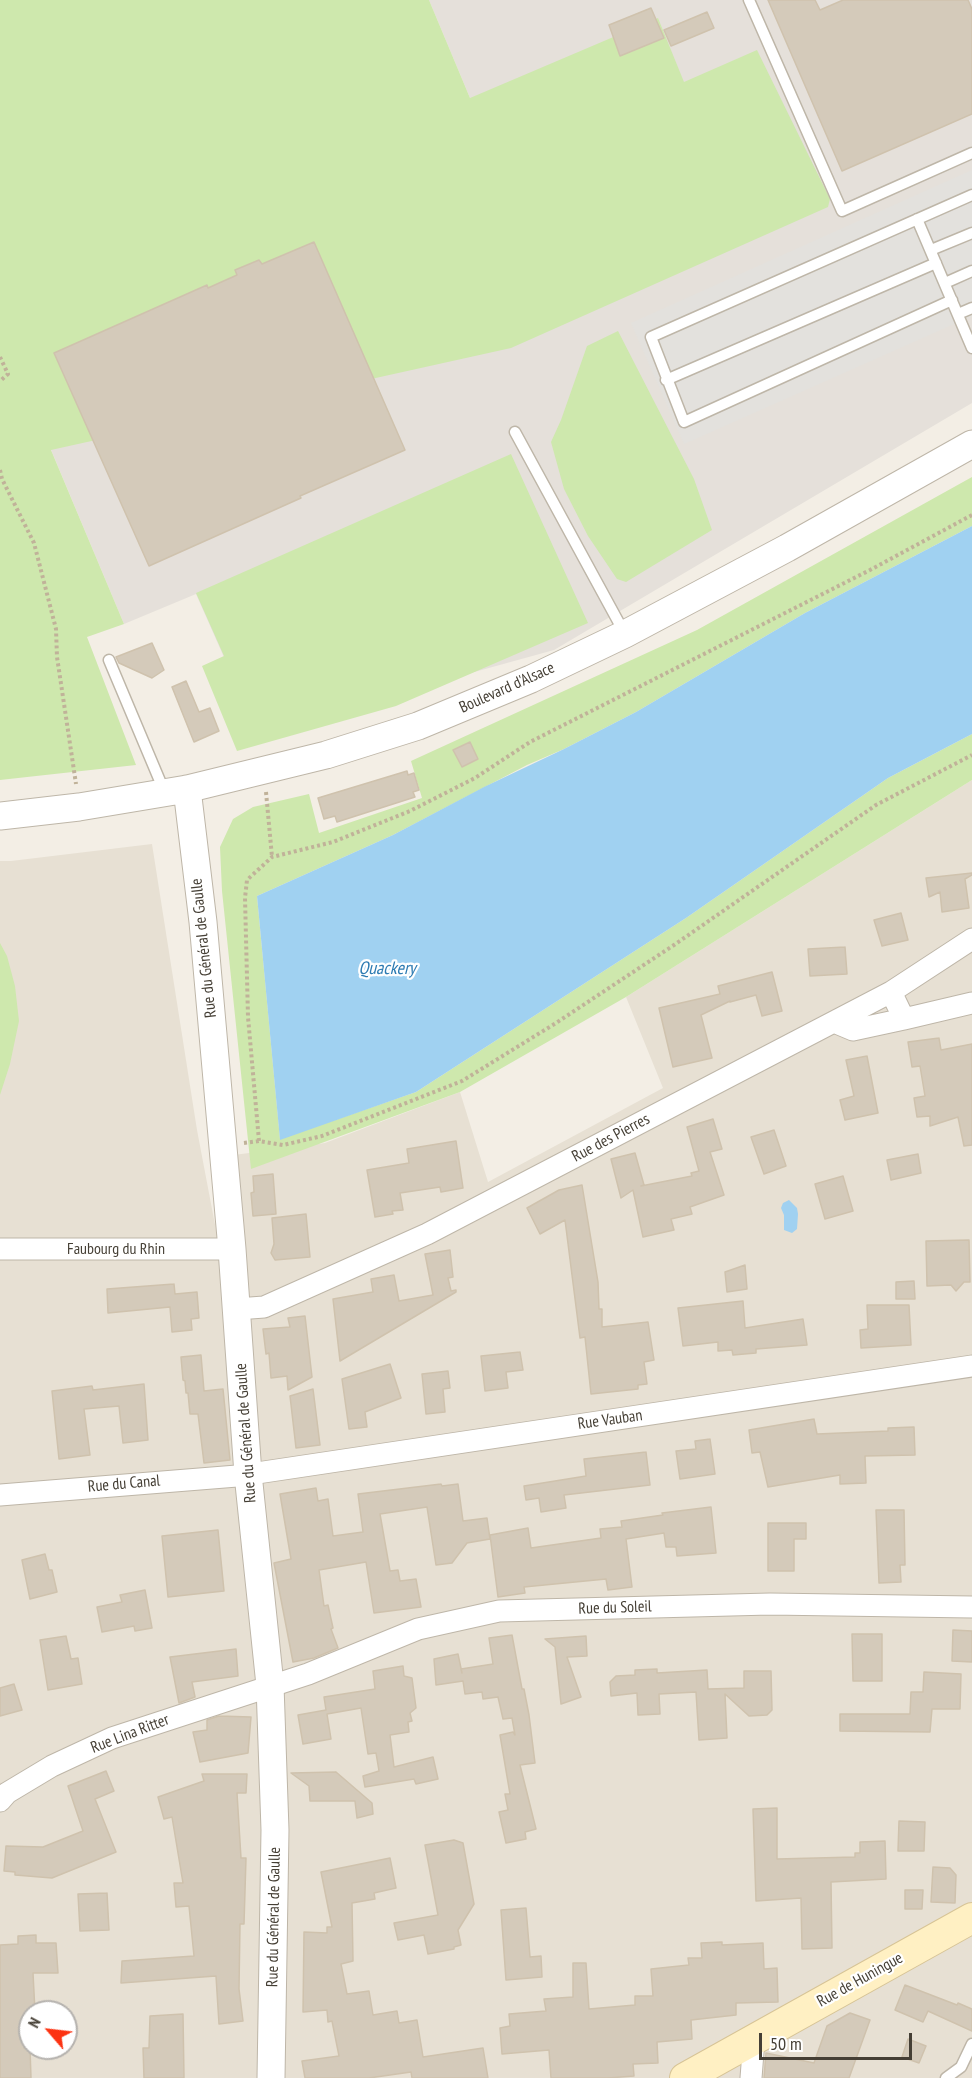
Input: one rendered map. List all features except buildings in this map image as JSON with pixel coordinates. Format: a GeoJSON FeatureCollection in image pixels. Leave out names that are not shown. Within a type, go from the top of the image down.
{"type":"FeatureCollection","features":[{"type":"Feature","properties":{"kind":"main road","name":"Rue de Huningue"},"geometry":{"type":"LineString","coordinates":[[685,2078],[972,1918]]}},
{"type":"Feature","properties":{"kind":"street","name":"Boulevard d'Alsace"},"geometry":{"type":"LineString","coordinates":[[0,816],[80,807],[176,791],[326,755],[418,726],[531,679],[625,634],[787,548],[972,444]]}},
{"type":"Feature","properties":{"kind":"street","name":"Rue du Général de Gaulle"},"geometry":{"type":"LineString","coordinates":[[176,791],[203,922],[237,1309],[248,1474],[270,1686],[275,1830],[271,2078]]}},
{"type":"Feature","properties":{"kind":"street","name":"Rue des Pierres"},"geometry":{"type":"LineString","coordinates":[[237,1309],[264,1307],[427,1234],[891,993],[972,939]]}},
{"type":"Feature","properties":{"kind":"street"},"geometry":{"type":"LineString","coordinates":[[891,993],[904,1019]]}},
{"type":"Feature","properties":{"kind":"street"},"geometry":{"type":"LineString","coordinates":[[834,1022],[853,1030],[972,1003]]}},
{"type":"Feature","properties":{"kind":"street","name":"Faubourg du Rhin"},"geometry":{"type":"LineString","coordinates":[[0,1249],[232,1249]]}},
{"type":"Feature","properties":{"kind":"street","name":"Rue Vauban"},"geometry":{"type":"LineString","coordinates":[[248,1474],[972,1366]]}},
{"type":"Feature","properties":{"kind":"street","name":"Rue du Canal"},"geometry":{"type":"LineString","coordinates":[[0,1495],[248,1474]]}},
{"type":"Feature","properties":{"kind":"street","name":"Rue du Soleil"},"geometry":{"type":"LineString","coordinates":[[270,1686],[308,1674],[418,1629],[499,1611],[770,1604],[972,1606]]}},
{"type":"Feature","properties":{"kind":"street","name":"Rue Lina Ritter"},"geometry":{"type":"LineString","coordinates":[[0,1801],[7,1793],[52,1766],[112,1738],[270,1686]]}},
{"type":"Feature","properties":{"kind":"street"},"geometry":{"type":"LineString","coordinates":[[751,2078],[754,2039]]}},
{"type":"Feature","properties":{"kind":"lane"},"geometry":{"type":"LineString","coordinates":[[749,0],[842,211],[972,153]]}},
{"type":"Feature","properties":{"kind":"lane"},"geometry":{"type":"LineString","coordinates":[[952,300],[684,422],[651,337],[972,195]]}},
{"type":"Feature","properties":{"kind":"lane"},"geometry":{"type":"LineString","coordinates":[[917,219],[972,348]]}},
{"type":"Feature","properties":{"kind":"lane"},"geometry":{"type":"LineString","coordinates":[[932,250],[972,233]]}},
{"type":"Feature","properties":{"kind":"lane"},"geometry":{"type":"LineString","coordinates":[[666,380],[936,263]]}},
{"type":"Feature","properties":{"kind":"lane"},"geometry":{"type":"LineString","coordinates":[[945,283],[972,271]]}},
{"type":"Feature","properties":{"kind":"lane"},"geometry":{"type":"LineString","coordinates":[[958,314],[972,308]]}},
{"type":"Feature","properties":{"kind":"lane"},"geometry":{"type":"LineString","coordinates":[[515,432],[625,634]]}},
{"type":"Feature","properties":{"kind":"lane"},"geometry":{"type":"LineString","coordinates":[[109,660],[176,791]]}},
{"type":"Feature","properties":{"kind":"lane"},"geometry":{"type":"LineString","coordinates":[[946,2078],[961,2067],[972,2044]]}},
{"type":"Feature","properties":{"kind":"path"},"geometry":{"type":"LineString","coordinates":[[0,357],[8,374],[0,381]]}},
{"type":"Feature","properties":{"kind":"path"},"geometry":{"type":"LineString","coordinates":[[0,470],[2,479],[34,543],[56,629],[57,657],[80,807]]}},
{"type":"Feature","properties":{"kind":"path"},"geometry":{"type":"LineString","coordinates":[[972,515],[870,570],[541,736],[475,778],[410,811],[333,842],[272,857],[247,880],[245,898],[248,1017],[259,1141],[283,1145],[322,1136],[462,1081],[644,964],[876,805],[972,755]]}},
{"type":"Feature","properties":{"kind":"path"},"geometry":{"type":"LineString","coordinates":[[264,771],[272,857]]}},
{"type":"Feature","properties":{"kind":"shaded area"},"geometry":{"type":"Polygon","coordinates":[[[429,0],[972,0],[972,403],[554,650],[257,732],[196,594],[124,624],[0,328],[0,307],[470,98],[429,0]]]}},
{"type":"Feature","properties":{"kind":"shaded area"},"geometry":{"type":"Polygon","coordinates":[[[972,170],[972,316],[684,444],[631,323],[972,170]]]}},
{"type":"Feature","properties":{"kind":"shaded area"},"geometry":{"type":"Polygon","coordinates":[[[972,780],[972,2078],[0,2078],[0,861],[152,844],[197,1130],[216,1230],[211,1158],[325,1143],[460,1092],[488,1182],[663,1088],[626,997],[972,780]]]}},
{"type":"Feature","properties":{"kind":"green space"},"geometry":{"type":"Polygon","coordinates":[[[0,0],[429,0],[470,98],[658,18],[684,82],[757,50],[830,199],[828,207],[511,348],[51,450],[124,624],[87,637],[136,765],[0,780],[0,0]]]}},
{"type":"Feature","properties":{"kind":"green space"},"geometry":{"type":"Polygon","coordinates":[[[618,331],[694,479],[712,530],[626,582],[617,579],[588,536],[564,489],[551,442],[587,346],[618,331]]]}},
{"type":"Feature","properties":{"kind":"green space"},"geometry":{"type":"Polygon","coordinates":[[[511,454],[588,623],[396,706],[237,751],[202,666],[224,656],[196,593],[511,454]]]}},
{"type":"Feature","properties":{"kind":"green space"},"geometry":{"type":"Polygon","coordinates":[[[972,477],[972,526],[805,613],[636,712],[527,765],[393,835],[257,896],[280,1139],[416,1092],[686,918],[888,778],[972,734],[972,780],[626,997],[460,1092],[251,1169],[222,891],[220,847],[233,819],[253,807],[309,794],[319,833],[422,798],[411,761],[697,630],[972,477]]]}},
{"type":"Feature","properties":{"kind":"green space"},"geometry":{"type":"Polygon","coordinates":[[[0,943],[7,956],[15,986],[19,1021],[10,1064],[0,1095],[0,943]]]}},
{"type":"Feature","properties":{"kind":"water","name":"Quackery"},"geometry":{"type":"Polygon","coordinates":[[[972,526],[972,734],[888,778],[686,918],[416,1092],[280,1140],[257,896],[393,835],[636,712],[805,613],[972,526]]]}},
{"type":"Feature","properties":{"kind":"water"},"geometry":{"type":"Polygon","coordinates":[[[789,1200],[797,1208],[798,1214],[797,1229],[792,1233],[784,1230],[784,1215],[781,1208],[783,1203],[789,1200]]]}}]}
